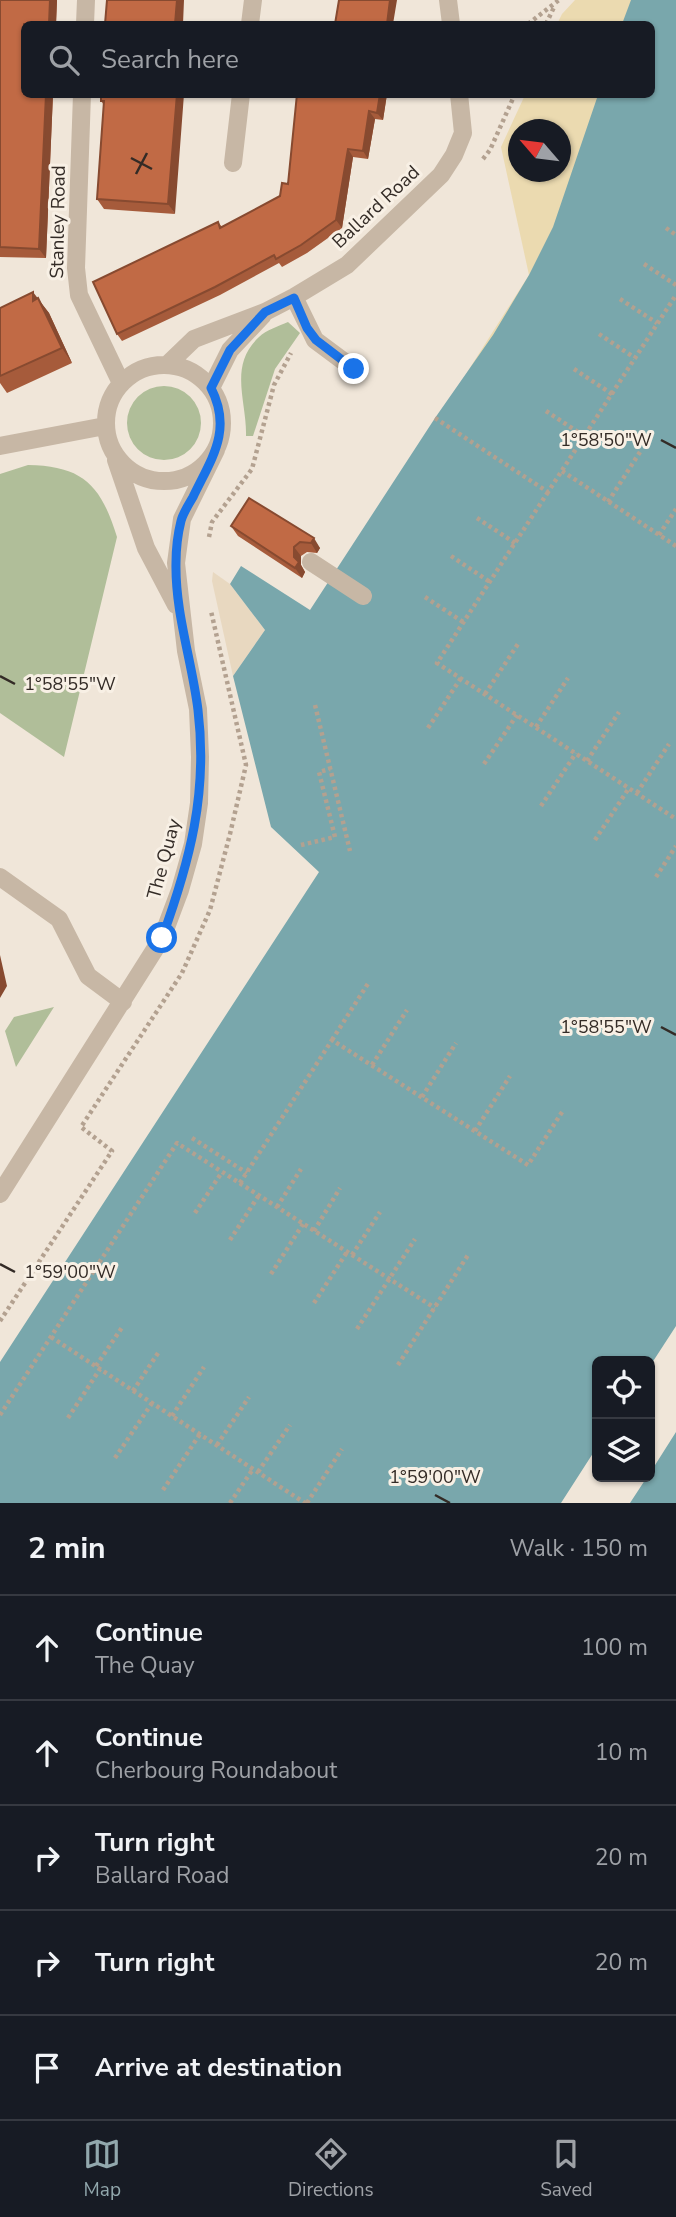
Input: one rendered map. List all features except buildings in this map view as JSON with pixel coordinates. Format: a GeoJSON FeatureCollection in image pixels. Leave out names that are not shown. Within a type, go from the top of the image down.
{"type":"FeatureCollection","features":[{"type":"Feature","properties":{"kind":"street"},"geometry":{"type":"LineString","coordinates":[[85,21],[86,0]]}},
{"type":"Feature","properties":{"kind":"street"},"geometry":{"type":"LineString","coordinates":[[250,21],[253,0]]}},
{"type":"Feature","properties":{"kind":"street"},"geometry":{"type":"LineString","coordinates":[[448,0],[451,21]]}},
{"type":"Feature","properties":{"kind":"street","name":"Stanley Road"},"geometry":{"type":"LineString","coordinates":[[82,98],[76,268],[79,295],[121,383]]}},
{"type":"Feature","properties":{"kind":"street"},"geometry":{"type":"LineString","coordinates":[[233,163],[241,98]]}},
{"type":"Feature","properties":{"kind":"street","name":"Ballard Road"},"geometry":{"type":"LineString","coordinates":[[168,364],[194,339],[294,298],[347,265],[441,174],[454,155],[463,133],[459,98]]}},
{"type":"Feature","properties":{"kind":"street"},"geometry":{"type":"LineString","coordinates":[[294,298],[307,328],[316,340],[354,369]]}},
{"type":"Feature","properties":{"kind":"street","name":"Ballard Road"},"geometry":{"type":"LineString","coordinates":[[211,388],[230,350],[265,312]]}},
{"type":"Feature","properties":{"kind":"street"},"geometry":{"type":"LineString","coordinates":[[168,364],[193,373],[211,388],[221,415],[221,433],[216,450],[205,465],[190,476],[173,481],[138,476],[122,465],[112,450],[105,426],[107,410],[121,383],[133,373],[147,367],[168,364]]}},
{"type":"Feature","properties":{"kind":"street"},"geometry":{"type":"LineString","coordinates":[[0,446],[105,426]]}},
{"type":"Feature","properties":{"kind":"street","name":"The Quay"},"geometry":{"type":"LineString","coordinates":[[112,450],[146,548],[181,614]]}},
{"type":"Feature","properties":{"kind":"street","name":"The Quay"},"geometry":{"type":"LineString","coordinates":[[0,1194],[162,938],[180,890],[199,803],[200,757],[198,709],[186,651],[176,563],[181,519],[216,450]]}},
{"type":"Feature","properties":{"kind":"street"},"geometry":{"type":"LineString","coordinates":[[311,562],[363,596]]}},
{"type":"Feature","properties":{"kind":"street"},"geometry":{"type":"LineString","coordinates":[[0,877],[59,919],[88,976],[123,1002]]}},
{"type":"Feature","properties":{"kind":"path"},"geometry":{"type":"LineString","coordinates":[[532,21],[557,2]]}},
{"type":"Feature","properties":{"kind":"path"},"geometry":{"type":"LineString","coordinates":[[548,21],[557,2]]}},
{"type":"Feature","properties":{"kind":"path"},"geometry":{"type":"LineString","coordinates":[[475,170],[490,150],[513,98]]}},
{"type":"Feature","properties":{"kind":"path"},"geometry":{"type":"LineString","coordinates":[[666,228],[676,235]]}},
{"type":"Feature","properties":{"kind":"path"},"geometry":{"type":"LineString","coordinates":[[644,264],[676,285]]}},
{"type":"Feature","properties":{"kind":"path"},"geometry":{"type":"LineString","coordinates":[[676,295],[436,663],[676,819]]}},
{"type":"Feature","properties":{"kind":"path"},"geometry":{"type":"LineString","coordinates":[[620,299],[658,323]]}},
{"type":"Feature","properties":{"kind":"path"},"geometry":{"type":"LineString","coordinates":[[209,542],[212,522],[252,469],[274,385],[307,328]]}},
{"type":"Feature","properties":{"kind":"path"},"geometry":{"type":"LineString","coordinates":[[598,334],[635,358]]}},
{"type":"Feature","properties":{"kind":"path"},"geometry":{"type":"LineString","coordinates":[[574,369],[612,394]]}},
{"type":"Feature","properties":{"kind":"path"},"geometry":{"type":"LineString","coordinates":[[545,411],[584,436]]}},
{"type":"Feature","properties":{"kind":"path"},"geometry":{"type":"LineString","coordinates":[[435,418],[548,492]]}},
{"type":"Feature","properties":{"kind":"path"},"geometry":{"type":"LineString","coordinates":[[608,502],[640,452]]}},
{"type":"Feature","properties":{"kind":"path"},"geometry":{"type":"LineString","coordinates":[[562,471],[676,546]]}},
{"type":"Feature","properties":{"kind":"path"},"geometry":{"type":"LineString","coordinates":[[659,535],[676,509]]}},
{"type":"Feature","properties":{"kind":"path"},"geometry":{"type":"LineString","coordinates":[[477,518],[515,543]]}},
{"type":"Feature","properties":{"kind":"path"},"geometry":{"type":"LineString","coordinates":[[451,556],[490,582]]}},
{"type":"Feature","properties":{"kind":"path"},"geometry":{"type":"LineString","coordinates":[[425,597],[463,622]]}},
{"type":"Feature","properties":{"kind":"path"},"geometry":{"type":"LineString","coordinates":[[0,1321],[112,1151],[81,1127],[182,973],[210,910],[246,765],[209,604]]}},
{"type":"Feature","properties":{"kind":"path"},"geometry":{"type":"LineString","coordinates":[[485,694],[518,644]]}},
{"type":"Feature","properties":{"kind":"path"},"geometry":{"type":"LineString","coordinates":[[428,728],[461,678]]}},
{"type":"Feature","properties":{"kind":"path"},"geometry":{"type":"LineString","coordinates":[[536,727],[568,678]]}},
{"type":"Feature","properties":{"kind":"path"},"geometry":{"type":"LineString","coordinates":[[315,705],[350,851]]}},
{"type":"Feature","properties":{"kind":"path"},"geometry":{"type":"LineString","coordinates":[[587,761],[619,712]]}},
{"type":"Feature","properties":{"kind":"path"},"geometry":{"type":"LineString","coordinates":[[484,764],[517,715]]}},
{"type":"Feature","properties":{"kind":"path"},"geometry":{"type":"LineString","coordinates":[[637,793],[669,744]]}},
{"type":"Feature","properties":{"kind":"path"},"geometry":{"type":"LineString","coordinates":[[541,806],[576,753]]}},
{"type":"Feature","properties":{"kind":"path"},"geometry":{"type":"LineString","coordinates":[[301,845],[335,837],[318,772],[330,769]]}},
{"type":"Feature","properties":{"kind":"path"},"geometry":{"type":"LineString","coordinates":[[595,840],[629,788]]}},
{"type":"Feature","properties":{"kind":"path"},"geometry":{"type":"LineString","coordinates":[[656,877],[676,846]]}},
{"type":"Feature","properties":{"kind":"path"},"geometry":{"type":"LineString","coordinates":[[240,1184],[369,982]]}},
{"type":"Feature","properties":{"kind":"path"},"geometry":{"type":"LineString","coordinates":[[372,1065],[407,1010]]}},
{"type":"Feature","properties":{"kind":"path"},"geometry":{"type":"LineString","coordinates":[[332,1040],[528,1165],[564,1109]]}},
{"type":"Feature","properties":{"kind":"path"},"geometry":{"type":"LineString","coordinates":[[422,1097],[456,1044]]}},
{"type":"Feature","properties":{"kind":"path"},"geometry":{"type":"LineString","coordinates":[[475,1132],[510,1076]]}},
{"type":"Feature","properties":{"kind":"path"},"geometry":{"type":"LineString","coordinates":[[192,1138],[247,1172]]}},
{"type":"Feature","properties":{"kind":"path"},"geometry":{"type":"LineString","coordinates":[[0,1415],[177,1143],[435,1308]]}},
{"type":"Feature","properties":{"kind":"path"},"geometry":{"type":"LineString","coordinates":[[277,1207],[301,1169]]}},
{"type":"Feature","properties":{"kind":"path"},"geometry":{"type":"LineString","coordinates":[[195,1213],[222,1172]]}},
{"type":"Feature","properties":{"kind":"path"},"geometry":{"type":"LineString","coordinates":[[314,1231],[340,1188]]}},
{"type":"Feature","properties":{"kind":"path"},"geometry":{"type":"LineString","coordinates":[[230,1240],[258,1195]]}},
{"type":"Feature","properties":{"kind":"path"},"geometry":{"type":"LineString","coordinates":[[314,1303],[380,1212]]}},
{"type":"Feature","properties":{"kind":"path"},"geometry":{"type":"LineString","coordinates":[[271,1274],[303,1224]]}},
{"type":"Feature","properties":{"kind":"path"},"geometry":{"type":"LineString","coordinates":[[357,1329],[415,1239]]}},
{"type":"Feature","properties":{"kind":"path"},"geometry":{"type":"LineString","coordinates":[[398,1366],[468,1255]]}},
{"type":"Feature","properties":{"kind":"path"},"geometry":{"type":"LineString","coordinates":[[68,1419],[122,1326]]}},
{"type":"Feature","properties":{"kind":"path"},"geometry":{"type":"LineString","coordinates":[[51,1337],[306,1503],[342,1449]]}},
{"type":"Feature","properties":{"kind":"path"},"geometry":{"type":"LineString","coordinates":[[133,1391],[160,1350]]}},
{"type":"Feature","properties":{"kind":"path"},"geometry":{"type":"LineString","coordinates":[[172,1416],[204,1367]]}},
{"type":"Feature","properties":{"kind":"path"},"geometry":{"type":"LineString","coordinates":[[217,1445],[249,1397]]}},
{"type":"Feature","properties":{"kind":"path"},"geometry":{"type":"LineString","coordinates":[[116,1458],[152,1402]]}},
{"type":"Feature","properties":{"kind":"path"},"geometry":{"type":"LineString","coordinates":[[230,1503],[290,1425]]}},
{"type":"Feature","properties":{"kind":"path"},"geometry":{"type":"LineString","coordinates":[[163,1490],[200,1434]]}},
{"type":"Feature","properties":{"kind":"green space"},"geometry":{"type":"Polygon","coordinates":[[[288,322],[300,333],[275,369],[253,436],[246,436],[241,384],[244,360],[250,348],[262,335],[288,322]]]}},
{"type":"Feature","properties":{"kind":"green space"},"geometry":{"type":"Polygon","coordinates":[[[157,386],[171,386],[185,392],[195,402],[201,423],[199,437],[185,454],[171,460],[157,460],[143,454],[133,444],[127,430],[127,416],[133,402],[143,392],[157,386]]]}},
{"type":"Feature","properties":{"kind":"green space"},"geometry":{"type":"Polygon","coordinates":[[[28,465],[63,469],[87,482],[104,504],[117,537],[64,757],[0,713],[0,474],[28,465]]]}},
{"type":"Feature","properties":{"kind":"green space"},"geometry":{"type":"Polygon","coordinates":[[[54,1007],[16,1067],[5,1031],[14,1017],[54,1007]]]}},
{"type":"Feature","properties":{"kind":"sand"},"geometry":{"type":"Polygon","coordinates":[[[575,0],[676,0],[676,81],[466,374],[529,275],[509,182],[571,182],[571,119],[514,119],[524,98],[655,98],[655,21],[558,21],[562,14],[575,0]]]}},
{"type":"Feature","properties":{"kind":"sand"},"geometry":{"type":"Polygon","coordinates":[[[508,132],[508,179],[501,147],[508,132]]]}},
{"type":"Feature","properties":{"kind":"shaded area"},"geometry":{"type":"Polygon","coordinates":[[[213,572],[230,584],[265,630],[233,676],[212,581],[213,572]]]}},
{"type":"Feature","properties":{"kind":"water"},"geometry":{"type":"Polygon","coordinates":[[[631,0],[676,0],[676,1503],[0,1503],[0,1362],[319,872],[271,827],[233,676],[265,630],[230,584],[241,566],[310,610],[435,418],[493,335],[529,275],[553,227],[568,182],[571,182],[571,174],[597,98],[655,98],[655,21],[623,21],[631,0]]]}},
{"type":"Feature","properties":{"kind":"pier"},"geometry":{"type":"Polygon","coordinates":[[[676,1326],[676,1432],[655,1465],[655,1419],[655,1358],[676,1326]]]}},
{"type":"Feature","properties":{"kind":"pier"},"geometry":{"type":"Polygon","coordinates":[[[592,1455],[592,1482],[644,1482],[630,1503],[561,1503],[592,1455]]]}},
{"type":"Feature","properties":{"kind":"route"},"geometry":{"type":"LineString","coordinates":[[162,938],[193,844],[199,803],[198,709],[186,651],[176,563],[181,519],[216,450],[221,433],[221,415],[211,388],[230,350],[265,312],[294,298],[307,328],[316,340],[354,369]]}}]}
